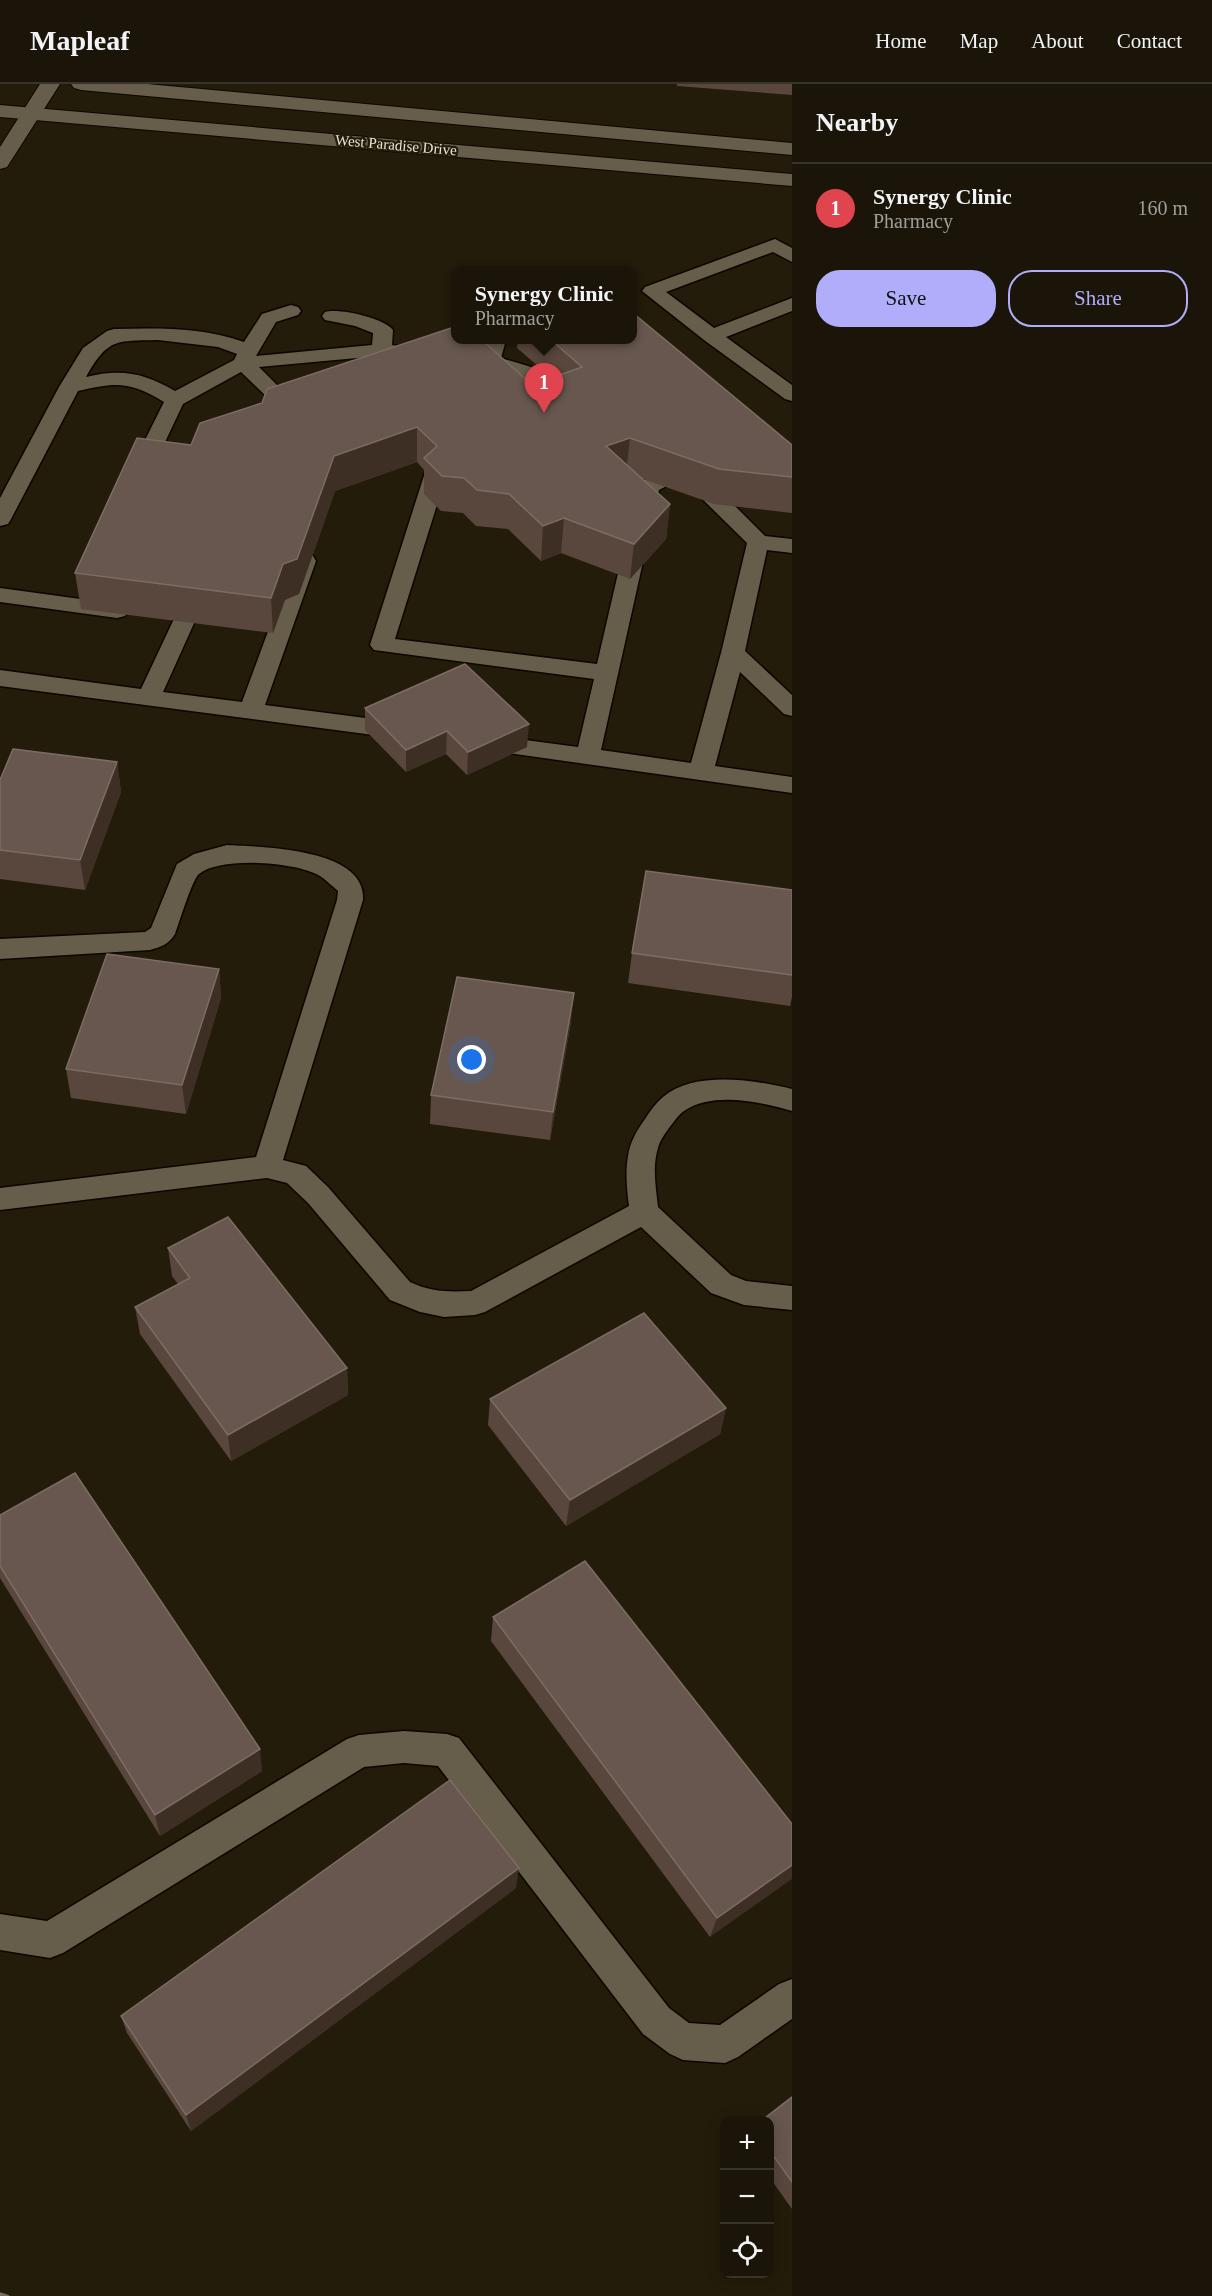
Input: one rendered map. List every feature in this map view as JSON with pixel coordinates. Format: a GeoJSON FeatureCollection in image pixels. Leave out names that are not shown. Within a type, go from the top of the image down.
{"type":"FeatureCollection","features":[{"type":"Feature","properties":{"kind":"street"},"geometry":{"type":"LineString","coordinates":[[0,164],[50,84]]}},
{"type":"Feature","properties":{"kind":"street","name":"West Paradise Drive"},"geometry":{"type":"LineString","coordinates":[[81,84],[792,149]]}},
{"type":"Feature","properties":{"kind":"street","name":"West Paradise Drive"},"geometry":{"type":"LineString","coordinates":[[0,111],[792,180]]}},
{"type":"Feature","properties":{"kind":"lane"},"geometry":{"type":"LineString","coordinates":[[792,256],[775,245],[652,291],[792,395]]}},
{"type":"Feature","properties":{"kind":"lane"},"geometry":{"type":"LineString","coordinates":[[711,336],[792,304]]}},
{"type":"Feature","properties":{"kind":"lane"},"geometry":{"type":"LineString","coordinates":[[246,357],[269,318],[291,311]]}},
{"type":"Feature","properties":{"kind":"lane"},"geometry":{"type":"LineString","coordinates":[[332,316],[360,321],[383,330],[381,350],[361,406]]}},
{"type":"Feature","properties":{"kind":"lane"},"geometry":{"type":"LineString","coordinates":[[0,519],[53,416],[90,352],[114,335],[158,334],[222,341],[246,357],[278,396],[260,439]]}},
{"type":"Feature","properties":{"kind":"lane"},"geometry":{"type":"LineString","coordinates":[[459,398],[462,387],[490,362],[495,344]]}},
{"type":"Feature","properties":{"kind":"lane"},"geometry":{"type":"LineString","coordinates":[[128,497],[175,400],[246,357],[381,350],[414,353]]}},
{"type":"Feature","properties":{"kind":"lane"},"geometry":{"type":"LineString","coordinates":[[458,358],[490,362],[586,389],[605,403]]}},
{"type":"Feature","properties":{"kind":"lane"},"geometry":{"type":"LineString","coordinates":[[69,387],[106,378],[146,382],[175,400]]}},
{"type":"Feature","properties":{"kind":"lane"},"geometry":{"type":"LineString","coordinates":[[445,443],[382,645],[608,673]]}},
{"type":"Feature","properties":{"kind":"lane"},"geometry":{"type":"LineString","coordinates":[[588,756],[649,487],[677,461],[758,542],[792,546]]}},
{"type":"Feature","properties":{"kind":"lane"},"geometry":{"type":"LineString","coordinates":[[251,711],[312,542]]}},
{"type":"Feature","properties":{"kind":"lane"},"geometry":{"type":"LineString","coordinates":[[701,772],[733,653],[758,542]]}},
{"type":"Feature","properties":{"kind":"lane"},"geometry":{"type":"LineString","coordinates":[[75,605],[86,584]]}},
{"type":"Feature","properties":{"kind":"lane"},"geometry":{"type":"LineString","coordinates":[[0,595],[140,615]]}},
{"type":"Feature","properties":{"kind":"lane"},"geometry":{"type":"LineString","coordinates":[[148,698],[173,620],[193,600]]}},
{"type":"Feature","properties":{"kind":"lane"},"geometry":{"type":"LineString","coordinates":[[733,653],[792,708]]}},
{"type":"Feature","properties":{"kind":"lane"},"geometry":{"type":"LineString","coordinates":[[0,678],[425,734]]}},
{"type":"Feature","properties":{"kind":"lane"},"geometry":{"type":"LineString","coordinates":[[460,739],[792,786]]}},
{"type":"Feature","properties":{"kind":"lane"},"geometry":{"type":"LineString","coordinates":[[0,949],[150,942],[162,934],[186,870],[203,860],[227,854],[279,857],[309,862],[343,879],[351,888],[350,900],[267,1167]]}},
{"type":"Feature","properties":{"kind":"lane"},"geometry":{"type":"LineString","coordinates":[[792,1100],[768,1093],[731,1090],[695,1094],[674,1103],[646,1140],[641,1169],[644,1212],[721,1284],[744,1293],[792,1298]]}},
{"type":"Feature","properties":{"kind":"lane"},"geometry":{"type":"LineString","coordinates":[[0,1199],[267,1167],[296,1174],[318,1195],[400,1291],[420,1300],[444,1305],[475,1303],[644,1212]]}},
{"type":"Feature","properties":{"kind":"lane"},"geometry":{"type":"LineString","coordinates":[[0,1932],[50,1940],[359,1750],[404,1747],[436,1749],[447,1750],[656,2021],[683,2041],[725,2044],[792,1997]]}},
{"type":"Feature","properties":{"kind":"building"},"geometry":{"type":"Polygon","coordinates":[[[637,316],[792,445],[792,477],[719,469],[630,438],[606,446],[670,504],[634,544],[564,518],[543,526],[509,494],[477,490],[464,478],[442,476],[424,458],[437,446],[417,427],[334,456],[297,559],[283,564],[271,598],[75,573],[137,438],[191,445],[200,423],[262,403],[267,389],[451,328],[451,344],[487,344],[532,385],[582,367],[556,344],[637,344],[637,316]]]}},
{"type":"Feature","properties":{"kind":"building"},"geometry":{"type":"Polygon","coordinates":[[[465,664],[529,724],[468,752],[447,731],[406,750],[365,708],[465,664]]]}},
{"type":"Feature","properties":{"kind":"building"},"geometry":{"type":"Polygon","coordinates":[[[13,749],[117,762],[80,860],[0,850],[0,780],[13,749]]]}},
{"type":"Feature","properties":{"kind":"building"},"geometry":{"type":"Polygon","coordinates":[[[646,871],[792,890],[792,975],[632,953],[646,871]]]}},
{"type":"Feature","properties":{"kind":"building"},"geometry":{"type":"Polygon","coordinates":[[[107,954],[219,969],[182,1085],[66,1069],[107,954]]]}},
{"type":"Feature","properties":{"kind":"building"},"geometry":{"type":"Polygon","coordinates":[[[457,977],[574,993],[553,1112],[431,1095],[457,977]]]}},
{"type":"Feature","properties":{"kind":"building"},"geometry":{"type":"Polygon","coordinates":[[[228,1217],[347,1368],[228,1435],[135,1307],[190,1278],[168,1248],[228,1217]]]}},
{"type":"Feature","properties":{"kind":"building"},"geometry":{"type":"Polygon","coordinates":[[[644,1313],[726,1408],[570,1500],[490,1399],[644,1313]]]}},
{"type":"Feature","properties":{"kind":"building"},"geometry":{"type":"Polygon","coordinates":[[[75,1473],[260,1749],[155,1815],[0,1566],[0,1515],[75,1473]]]}},
{"type":"Feature","properties":{"kind":"building"},"geometry":{"type":"Polygon","coordinates":[[[585,1561],[792,1824],[792,1865],[717,1918],[493,1617],[585,1561]]]}},
{"type":"Feature","properties":{"kind":"building"},"geometry":{"type":"Polygon","coordinates":[[[450,1780],[519,1868],[186,2115],[121,2016],[450,1780]]]}},
{"type":"Feature","properties":{"kind":"building"},"geometry":{"type":"Polygon","coordinates":[[[792,2097],[792,2182],[774,2157],[774,2116],[767,2116],[792,2097]]]}},
{"type":"Feature","properties":{"kind":"place","name":"Synergy Clinic"},"geometry":{"type":"Point","coordinates":[544,413]}}]}
